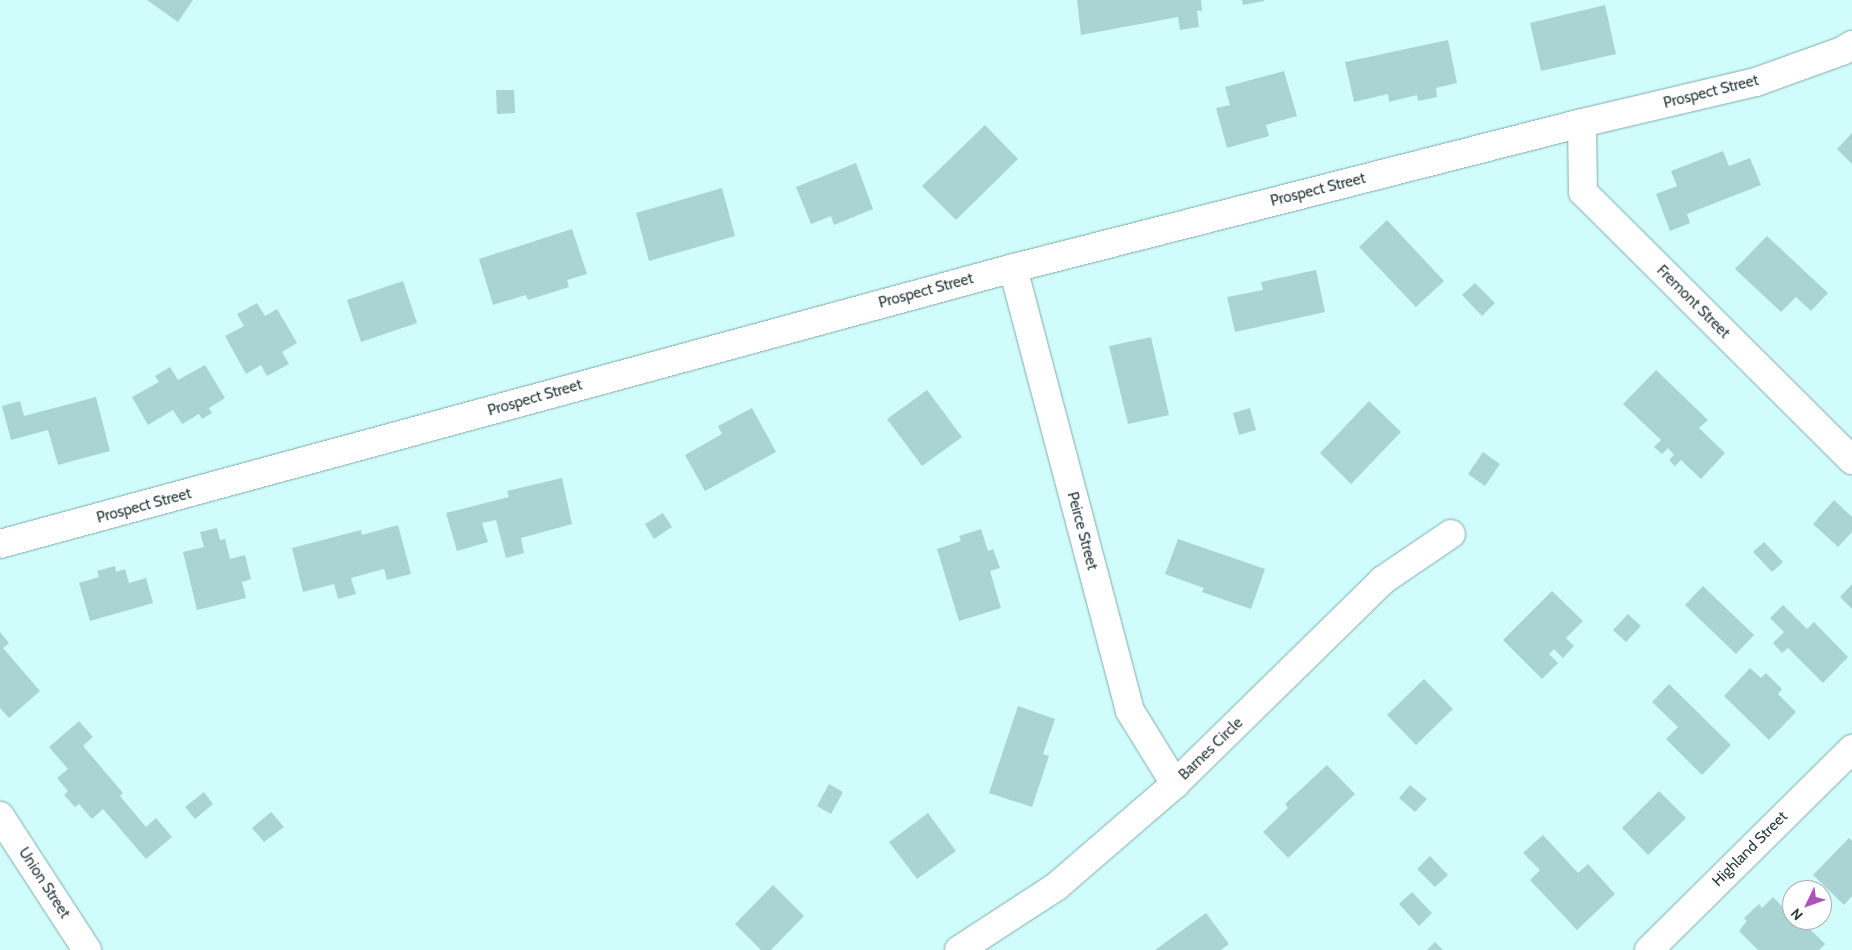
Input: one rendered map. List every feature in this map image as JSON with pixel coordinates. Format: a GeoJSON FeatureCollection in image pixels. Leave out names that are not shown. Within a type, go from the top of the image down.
{"type":"FeatureCollection","features":[{"type":"Feature","properties":{"kind":"street","name":"Prospect Street"},"geometry":{"type":"LineString","coordinates":[[0,544],[1013,268],[1582,123],[1756,82],[1842,51],[1852,45]]}},
{"type":"Feature","properties":{"kind":"street","name":"Fremont Street"},"geometry":{"type":"LineString","coordinates":[[1582,123],[1583,192],[1852,460]]}},
{"type":"Feature","properties":{"kind":"street","name":"Peirce Street"},"geometry":{"type":"LineString","coordinates":[[1013,268],[1130,711],[1175,784]]}},
{"type":"Feature","properties":{"kind":"street","name":"Barnes Circle"},"geometry":{"type":"LineString","coordinates":[[958,950],[1057,886],[1175,784],[1383,580],[1451,534]]}},
{"type":"Feature","properties":{"kind":"street","name":"Highland Street"},"geometry":{"type":"LineString","coordinates":[[1649,950],[1852,749]]}},
{"type":"Feature","properties":{"kind":"street","name":"Union Street"},"geometry":{"type":"LineString","coordinates":[[0,816],[87,950]]}},
{"type":"Feature","properties":{"kind":"building"},"geometry":{"type":"Polygon","coordinates":[[[147,0],[193,0],[178,22],[147,0]]]}},
{"type":"Feature","properties":{"kind":"building"},"geometry":{"type":"Polygon","coordinates":[[[1077,0],[1201,0],[1202,11],[1197,11],[1199,27],[1180,30],[1178,17],[1081,35],[1077,0]]]}},
{"type":"Feature","properties":{"kind":"building"},"geometry":{"type":"Polygon","coordinates":[[[1242,0],[1264,0],[1264,1],[1243,5],[1242,0]]]}},
{"type":"Feature","properties":{"kind":"building"},"geometry":{"type":"Polygon","coordinates":[[[1605,5],[1616,54],[1541,71],[1530,23],[1605,5]]]}},
{"type":"Feature","properties":{"kind":"building"},"geometry":{"type":"Polygon","coordinates":[[[1448,40],[1457,83],[1436,88],[1437,97],[1418,101],[1417,95],[1389,102],[1388,94],[1354,102],[1345,62],[1448,40]]]}},
{"type":"Feature","properties":{"kind":"building"},"geometry":{"type":"Polygon","coordinates":[[[1284,71],[1297,116],[1266,125],[1269,136],[1227,148],[1216,108],[1230,105],[1225,87],[1284,71]]]}},
{"type":"Feature","properties":{"kind":"building"},"geometry":{"type":"Polygon","coordinates":[[[496,90],[514,90],[515,113],[497,114],[496,90]]]}},
{"type":"Feature","properties":{"kind":"building"},"geometry":{"type":"Polygon","coordinates":[[[985,125],[1018,159],[956,220],[922,186],[985,125]]]}},
{"type":"Feature","properties":{"kind":"building"},"geometry":{"type":"Polygon","coordinates":[[[1852,133],[1852,164],[1837,149],[1852,133]]]}},
{"type":"Feature","properties":{"kind":"building"},"geometry":{"type":"Polygon","coordinates":[[[1723,151],[1729,166],[1750,158],[1761,185],[1687,214],[1690,223],[1670,231],[1656,194],[1677,186],[1671,171],[1723,151]]]}},
{"type":"Feature","properties":{"kind":"building"},"geometry":{"type":"Polygon","coordinates":[[[856,163],[873,209],[834,225],[831,216],[811,224],[796,187],[856,163]]]}},
{"type":"Feature","properties":{"kind":"building"},"geometry":{"type":"Polygon","coordinates":[[[722,188],[735,236],[649,261],[636,213],[722,188]]]}},
{"type":"Feature","properties":{"kind":"building"},"geometry":{"type":"Polygon","coordinates":[[[1387,220],[1444,281],[1416,307],[1359,247],[1387,220]]]}},
{"type":"Feature","properties":{"kind":"building"},"geometry":{"type":"Polygon","coordinates":[[[572,229],[587,274],[567,280],[569,287],[528,300],[526,295],[493,305],[479,259],[572,229]]]}},
{"type":"Feature","properties":{"kind":"building"},"geometry":{"type":"Polygon","coordinates":[[[1767,236],[1828,293],[1811,311],[1796,297],[1781,312],[1735,269],[1767,236]]]}},
{"type":"Feature","properties":{"kind":"building"},"geometry":{"type":"Polygon","coordinates":[[[1316,270],[1325,312],[1235,332],[1227,297],[1263,290],[1261,282],[1316,270]]]}},
{"type":"Feature","properties":{"kind":"building"},"geometry":{"type":"Polygon","coordinates":[[[403,281],[417,323],[361,342],[347,300],[403,281]]]}},
{"type":"Feature","properties":{"kind":"building"},"geometry":{"type":"Polygon","coordinates":[[[1475,283],[1495,303],[1482,316],[1462,295],[1475,283]]]}},
{"type":"Feature","properties":{"kind":"building"},"geometry":{"type":"Polygon","coordinates":[[[257,303],[265,316],[277,309],[297,343],[282,352],[289,364],[267,376],[261,365],[246,374],[225,336],[244,326],[237,314],[257,303]]]}},
{"type":"Feature","properties":{"kind":"building"},"geometry":{"type":"Polygon","coordinates":[[[1151,337],[1169,415],[1128,424],[1109,346],[1151,337]]]}},
{"type":"Feature","properties":{"kind":"building"},"geometry":{"type":"Polygon","coordinates":[[[205,365],[225,398],[209,408],[212,413],[202,419],[199,414],[182,424],[173,410],[148,425],[132,397],[159,382],[155,376],[170,367],[178,380],[205,365]]]}},
{"type":"Feature","properties":{"kind":"building"},"geometry":{"type":"Polygon","coordinates":[[[1656,370],[1708,420],[1699,428],[1725,453],[1701,479],[1681,460],[1675,466],[1669,460],[1674,455],[1668,448],[1662,454],[1654,447],[1661,440],[1623,404],[1656,370]]]}},
{"type":"Feature","properties":{"kind":"building"},"geometry":{"type":"Polygon","coordinates":[[[927,390],[962,437],[922,466],[887,419],[927,390]]]}},
{"type":"Feature","properties":{"kind":"building"},"geometry":{"type":"Polygon","coordinates":[[[96,397],[110,451],[58,465],[48,430],[11,440],[2,406],[20,401],[24,416],[96,397]]]}},
{"type":"Feature","properties":{"kind":"building"},"geometry":{"type":"Polygon","coordinates":[[[1369,401],[1401,432],[1351,484],[1320,453],[1369,401]]]}},
{"type":"Feature","properties":{"kind":"building"},"geometry":{"type":"Polygon","coordinates":[[[752,408],[776,452],[705,491],[685,455],[722,434],[718,426],[752,408]]]}},
{"type":"Feature","properties":{"kind":"building"},"geometry":{"type":"Polygon","coordinates":[[[1250,408],[1256,430],[1239,435],[1233,413],[1250,408]]]}},
{"type":"Feature","properties":{"kind":"building"},"geometry":{"type":"Polygon","coordinates":[[[1483,452],[1500,464],[1485,486],[1468,474],[1483,452]]]}},
{"type":"Feature","properties":{"kind":"building"},"geometry":{"type":"Polygon","coordinates":[[[562,478],[572,524],[521,538],[524,553],[506,558],[496,520],[482,523],[488,542],[457,551],[446,513],[509,497],[507,491],[562,478]]]}},
{"type":"Feature","properties":{"kind":"building"},"geometry":{"type":"Polygon","coordinates":[[[1834,500],[1852,517],[1852,532],[1838,547],[1813,524],[1834,500]]]}},
{"type":"Feature","properties":{"kind":"building"},"geometry":{"type":"Polygon","coordinates":[[[663,513],[672,527],[654,539],[645,524],[663,513]]]}},
{"type":"Feature","properties":{"kind":"building"},"geometry":{"type":"Polygon","coordinates":[[[398,525],[411,574],[387,580],[384,569],[351,578],[356,594],[338,599],[334,584],[303,592],[292,548],[361,530],[362,535],[398,525]]]}},
{"type":"Feature","properties":{"kind":"building"},"geometry":{"type":"Polygon","coordinates":[[[217,528],[220,540],[225,539],[230,559],[245,555],[251,579],[242,582],[246,598],[197,610],[183,552],[204,547],[200,532],[217,528]]]}},
{"type":"Feature","properties":{"kind":"building"},"geometry":{"type":"Polygon","coordinates":[[[981,529],[988,551],[993,549],[1000,568],[990,571],[1001,608],[959,621],[937,549],[961,541],[959,536],[981,529]]]}},
{"type":"Feature","properties":{"kind":"building"},"geometry":{"type":"Polygon","coordinates":[[[1178,539],[1265,569],[1251,609],[1202,592],[1204,588],[1165,574],[1178,539]]]}},
{"type":"Feature","properties":{"kind":"building"},"geometry":{"type":"Polygon","coordinates":[[[1764,542],[1783,562],[1772,572],[1753,552],[1764,542]]]}},
{"type":"Feature","properties":{"kind":"building"},"geometry":{"type":"Polygon","coordinates":[[[115,566],[116,572],[125,569],[129,583],[146,578],[153,603],[90,621],[79,583],[99,577],[97,571],[115,566]]]}},
{"type":"Feature","properties":{"kind":"building"},"geometry":{"type":"Polygon","coordinates":[[[1852,584],[1852,609],[1840,597],[1852,584]]]}},
{"type":"Feature","properties":{"kind":"building"},"geometry":{"type":"Polygon","coordinates":[[[1703,586],[1754,635],[1736,654],[1685,605],[1703,586]]]}},
{"type":"Feature","properties":{"kind":"building"},"geometry":{"type":"Polygon","coordinates":[[[1552,591],[1583,621],[1566,638],[1574,646],[1563,658],[1554,649],[1549,654],[1558,663],[1542,679],[1503,640],[1552,591]]]}},
{"type":"Feature","properties":{"kind":"building"},"geometry":{"type":"Polygon","coordinates":[[[1783,605],[1807,629],[1814,622],[1848,657],[1823,683],[1788,648],[1782,653],[1773,643],[1784,632],[1770,618],[1783,605]]]}},
{"type":"Feature","properties":{"kind":"building"},"geometry":{"type":"Polygon","coordinates":[[[1628,614],[1641,626],[1626,642],[1613,630],[1628,614]]]}},
{"type":"Feature","properties":{"kind":"building"},"geometry":{"type":"Polygon","coordinates":[[[0,632],[9,643],[3,648],[40,691],[9,718],[0,708],[0,632]]]}},
{"type":"Feature","properties":{"kind":"building"},"geometry":{"type":"Polygon","coordinates":[[[1750,668],[1761,678],[1766,673],[1782,689],[1778,694],[1796,712],[1769,740],[1724,696],[1750,668]]]}},
{"type":"Feature","properties":{"kind":"building"},"geometry":{"type":"Polygon","coordinates":[[[1424,679],[1453,709],[1416,745],[1387,715],[1424,679]]]}},
{"type":"Feature","properties":{"kind":"building"},"geometry":{"type":"Polygon","coordinates":[[[1669,684],[1731,745],[1702,775],[1666,739],[1678,727],[1652,702],[1669,684]]]}},
{"type":"Feature","properties":{"kind":"building"},"geometry":{"type":"Polygon","coordinates":[[[1018,706],[1055,719],[1043,754],[1049,756],[1032,807],[989,793],[1018,706]]]}},
{"type":"Feature","properties":{"kind":"building"},"geometry":{"type":"Polygon","coordinates":[[[79,721],[93,737],[83,746],[123,793],[120,796],[146,827],[156,818],[172,837],[146,859],[103,809],[92,819],[79,804],[75,807],[64,795],[68,791],[57,778],[68,769],[49,747],[79,721]]]}},
{"type":"Feature","properties":{"kind":"building"},"geometry":{"type":"Polygon","coordinates":[[[1327,765],[1355,794],[1288,858],[1263,832],[1288,808],[1285,804],[1327,765]]]}},
{"type":"Feature","properties":{"kind":"building"},"geometry":{"type":"Polygon","coordinates":[[[829,784],[843,792],[831,814],[817,806],[829,784]]]}},
{"type":"Feature","properties":{"kind":"building"},"geometry":{"type":"Polygon","coordinates":[[[1410,785],[1427,799],[1415,812],[1399,798],[1410,785]]]}},
{"type":"Feature","properties":{"kind":"building"},"geometry":{"type":"Polygon","coordinates":[[[1659,791],[1686,818],[1648,855],[1622,828],[1659,791]]]}},
{"type":"Feature","properties":{"kind":"building"},"geometry":{"type":"Polygon","coordinates":[[[204,792],[213,804],[195,819],[185,807],[204,792]]]}},
{"type":"Feature","properties":{"kind":"building"},"geometry":{"type":"Polygon","coordinates":[[[271,812],[284,827],[264,842],[252,828],[271,812]]]}},
{"type":"Feature","properties":{"kind":"building"},"geometry":{"type":"Polygon","coordinates":[[[928,813],[956,851],[917,879],[889,842],[928,813]]]}},
{"type":"Feature","properties":{"kind":"building"},"geometry":{"type":"Polygon","coordinates":[[[1543,835],[1578,873],[1588,864],[1615,894],[1577,930],[1530,880],[1540,870],[1523,853],[1543,835]]]}},
{"type":"Feature","properties":{"kind":"building"},"geometry":{"type":"Polygon","coordinates":[[[1849,838],[1852,841],[1852,896],[1844,905],[1832,893],[1832,880],[1818,880],[1813,875],[1849,838]]]}},
{"type":"Feature","properties":{"kind":"building"},"geometry":{"type":"Polygon","coordinates":[[[1430,856],[1448,875],[1435,887],[1417,869],[1430,856]]]}},
{"type":"Feature","properties":{"kind":"building"},"geometry":{"type":"Polygon","coordinates":[[[773,885],[804,916],[771,950],[761,950],[735,924],[773,885]]]}},
{"type":"Feature","properties":{"kind":"building"},"geometry":{"type":"Polygon","coordinates":[[[1412,892],[1432,913],[1419,926],[1399,904],[1412,892]]]}},
{"type":"Feature","properties":{"kind":"building"},"geometry":{"type":"Polygon","coordinates":[[[1773,897],[1782,906],[1782,930],[1811,930],[1825,944],[1819,950],[1758,950],[1739,931],[1747,921],[1744,918],[1759,904],[1762,908],[1773,897]]]}},
{"type":"Feature","properties":{"kind":"building"},"geometry":{"type":"Polygon","coordinates":[[[1206,913],[1229,944],[1221,950],[1155,950],[1206,913]]]}},
{"type":"Feature","properties":{"kind":"building"},"geometry":{"type":"Polygon","coordinates":[[[1435,942],[1443,950],[1427,950],[1435,942]]]}}]}
